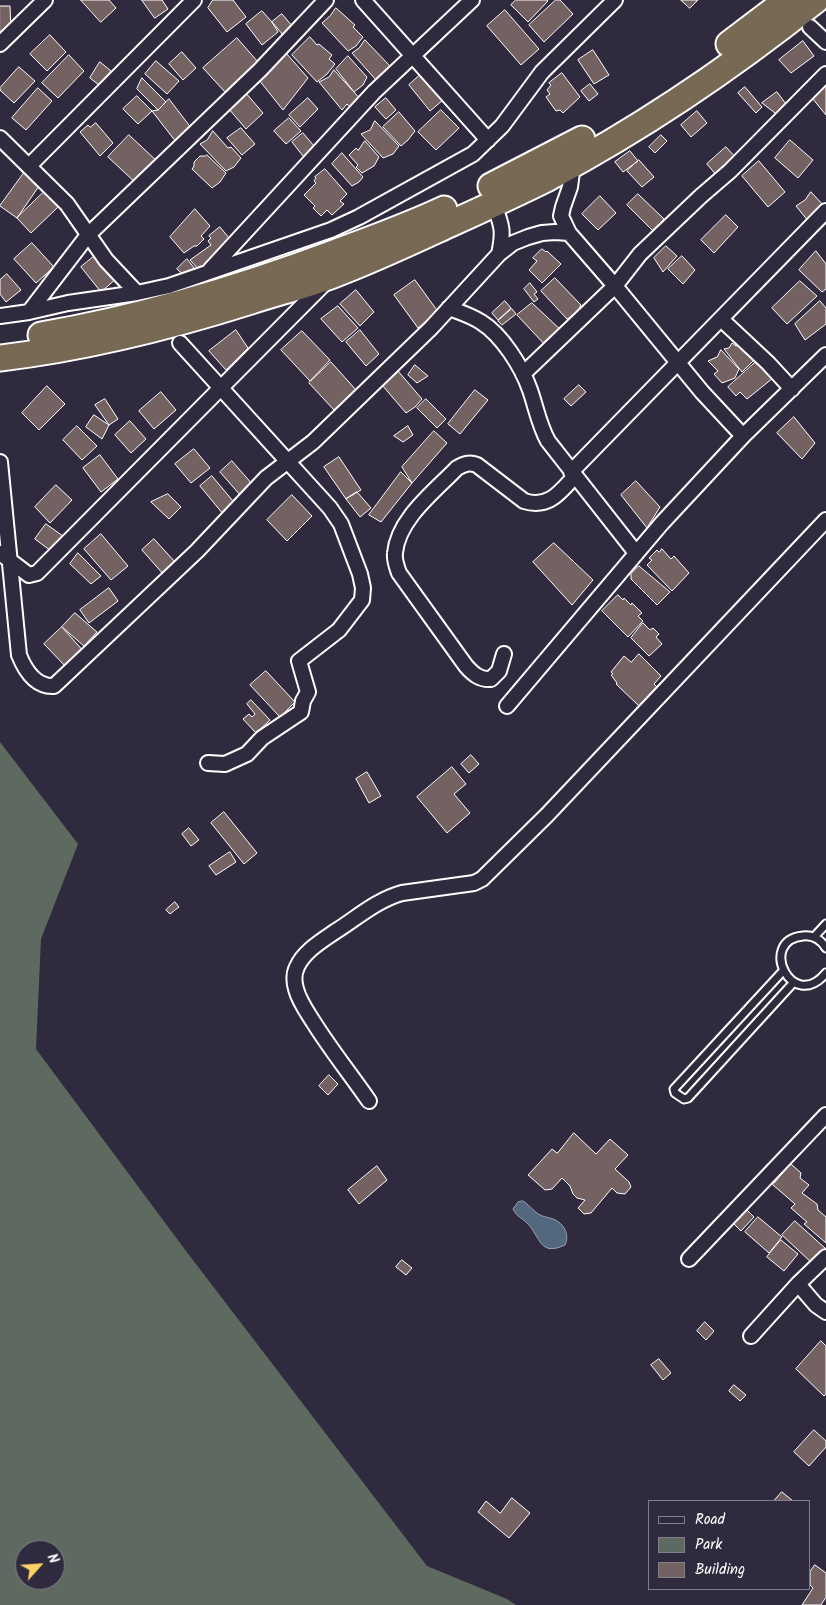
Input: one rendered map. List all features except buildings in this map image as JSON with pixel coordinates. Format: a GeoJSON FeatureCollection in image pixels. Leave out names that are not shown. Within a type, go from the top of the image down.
{"type":"FeatureCollection","features":[{"type":"Feature","properties":{"kind":"highway"},"geometry":{"type":"LineString","coordinates":[[0,342],[117,319],[260,280],[376,238],[434,213],[512,176],[620,117],[670,86],[787,0]]}},
{"type":"Feature","properties":{"kind":"highway"},"geometry":{"type":"LineString","coordinates":[[0,358],[89,344],[154,329],[332,275],[404,245],[494,204],[572,164],[666,108],[816,0]]}},
{"type":"Feature","properties":{"kind":"street"},"geometry":{"type":"LineString","coordinates":[[0,44],[45,0]]}},
{"type":"Feature","properties":{"kind":"street"},"geometry":{"type":"LineString","coordinates":[[29,166],[194,0]]}},
{"type":"Feature","properties":{"kind":"street"},"geometry":{"type":"LineString","coordinates":[[29,312],[88,235],[260,70],[326,0]]}},
{"type":"Feature","properties":{"kind":"street"},"geometry":{"type":"LineString","coordinates":[[363,0],[488,140]]}},
{"type":"Feature","properties":{"kind":"street"},"geometry":{"type":"LineString","coordinates":[[208,272],[374,92],[472,0]]}},
{"type":"Feature","properties":{"kind":"street"},"geometry":{"type":"LineString","coordinates":[[0,316],[169,286],[331,230],[359,217],[473,154],[502,126],[542,72],[615,0]]}},
{"type":"Feature","properties":{"kind":"street"},"geometry":{"type":"LineString","coordinates":[[810,27],[826,42]]}},
{"type":"Feature","properties":{"kind":"street"},"geometry":{"type":"LineString","coordinates":[[522,374],[615,286],[640,254],[730,171],[826,74]]}},
{"type":"Feature","properties":{"kind":"street"},"geometry":{"type":"LineString","coordinates":[[0,138],[67,204],[106,260],[137,293]]}},
{"type":"Feature","properties":{"kind":"street"},"geometry":{"type":"LineString","coordinates":[[572,164],[570,187],[561,216],[569,234],[679,362],[702,392],[743,436]]}},
{"type":"Feature","properties":{"kind":"street"},"geometry":{"type":"LineString","coordinates":[[494,204],[503,238],[499,254]]}},
{"type":"Feature","properties":{"kind":"street"},"geometry":{"type":"LineString","coordinates":[[504,654],[499,671],[491,679],[482,679],[466,666],[399,573],[395,554],[399,536],[406,523],[457,468],[464,464],[471,463],[477,465],[524,501],[532,504],[542,503],[555,497],[573,474],[679,362],[826,211]]}},
{"type":"Feature","properties":{"kind":"street"},"geometry":{"type":"LineString","coordinates":[[0,462],[5,557],[19,655],[23,667],[31,677],[49,686],[54,686],[197,551],[266,478],[313,442],[431,328],[499,254],[513,243],[542,233],[569,234]]}},
{"type":"Feature","properties":{"kind":"street"},"geometry":{"type":"LineString","coordinates":[[5,557],[29,575],[37,573],[332,275]]}},
{"type":"Feature","properties":{"kind":"street"},"geometry":{"type":"LineString","coordinates":[[449,308],[479,320],[499,337],[530,389],[543,433],[636,553]]}},
{"type":"Feature","properties":{"kind":"street"},"geometry":{"type":"LineString","coordinates":[[721,318],[792,389]]}},
{"type":"Feature","properties":{"kind":"street"},"geometry":{"type":"LineString","coordinates":[[180,343],[337,517],[360,574],[363,595],[362,600],[339,630],[299,662],[308,692],[303,701],[301,712],[262,738],[247,754],[225,764],[208,763]]}},
{"type":"Feature","properties":{"kind":"street"},"geometry":{"type":"LineString","coordinates":[[507,706],[662,522],[743,436],[826,355]]}},
{"type":"Feature","properties":{"kind":"street"},"geometry":{"type":"LineString","coordinates":[[369,1101],[302,1004],[294,978],[297,967],[306,955],[316,945],[380,901],[402,893],[474,883],[482,879],[547,815],[826,520]]}},
{"type":"Feature","properties":{"kind":"street"},"geometry":{"type":"LineString","coordinates":[[689,1259],[826,1115]]}},
{"type":"Feature","properties":{"kind":"street"},"geometry":{"type":"LineString","coordinates":[[751,1336],[798,1284],[826,1257]]}},
{"type":"Feature","properties":{"kind":"street"},"geometry":{"type":"LineString","coordinates":[[798,1284],[816,1305],[826,1312]]}},
{"type":"Feature","properties":{"kind":"lane"},"geometry":{"type":"LineString","coordinates":[[814,937],[826,924]]}},
{"type":"Feature","properties":{"kind":"lane"},"geometry":{"type":"LineString","coordinates":[[826,948],[814,937],[801,936],[794,938],[784,946],[780,959],[783,971],[794,982],[804,985],[810,984],[816,982],[826,973]]}},
{"type":"Feature","properties":{"kind":"lane"},"geometry":{"type":"LineString","coordinates":[[783,971],[674,1089],[675,1093],[684,1099],[688,1098],[794,982]]}},
{"type":"Feature","properties":{"kind":"green space"},"geometry":{"type":"Polygon","coordinates":[[[0,742],[78,844],[41,939],[36,1049],[186,1251],[427,1566],[507,1599],[516,1605],[0,1605],[0,742]]]}},
{"type":"Feature","properties":{"kind":"water"},"geometry":{"type":"Polygon","coordinates":[[[523,1201],[538,1214],[553,1219],[563,1226],[567,1237],[565,1245],[550,1249],[542,1244],[532,1228],[513,1209],[518,1202],[523,1201]]]}}]}
